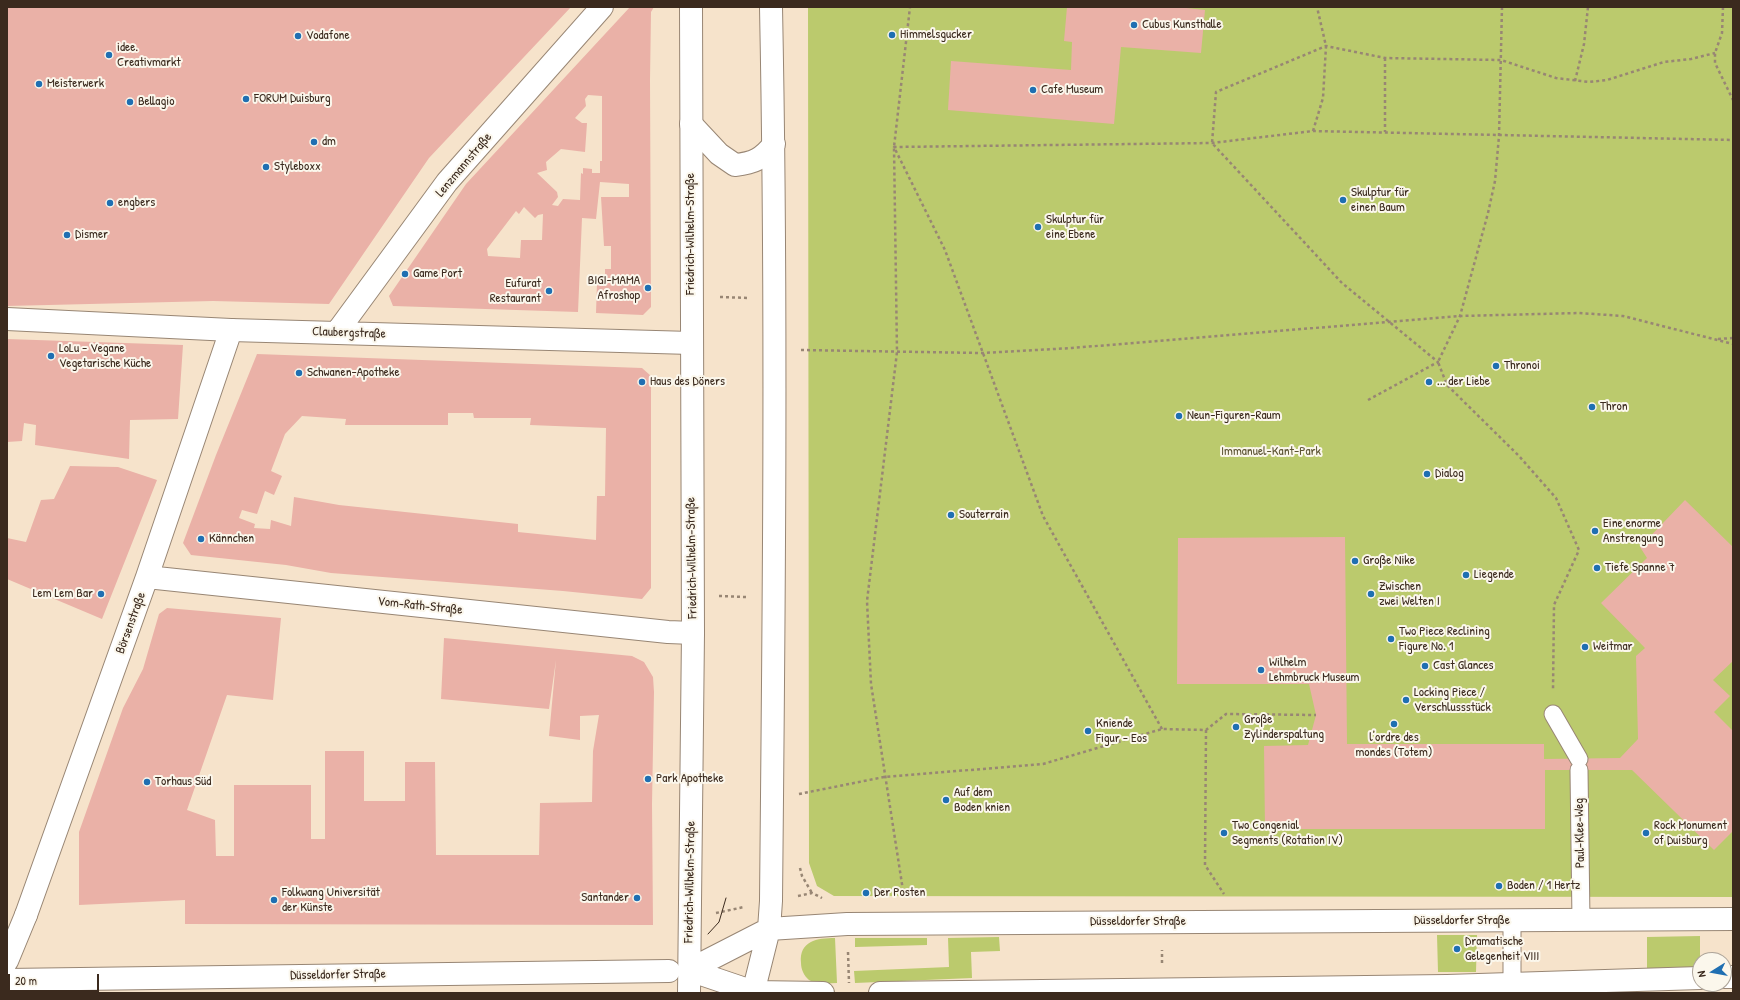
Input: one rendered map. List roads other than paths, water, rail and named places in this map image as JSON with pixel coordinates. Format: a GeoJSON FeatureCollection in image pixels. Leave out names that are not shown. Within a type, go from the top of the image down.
{"type":"FeatureCollection","features":[{"type":"Feature","properties":{"kind":"main road","name":"Lenzmannstraße"},"geometry":{"type":"LineString","coordinates":[[337,332],[447,182],[602,7]]}},
{"type":"Feature","properties":{"kind":"main road","name":"Friedrich-Wilhelm-Straße"},"geometry":{"type":"LineString","coordinates":[[689,993],[679,970],[693,633],[691,7]]}},
{"type":"Feature","properties":{"kind":"main road"},"geometry":{"type":"LineString","coordinates":[[753,992],[769,929],[771,901],[774,598],[774,144],[771,7]]}},
{"type":"Feature","properties":{"kind":"main road"},"geometry":{"type":"LineString","coordinates":[[691,124],[719,154],[735,165],[750,164],[766,154],[774,144]]}},
{"type":"Feature","properties":{"kind":"main road","name":"Claubergstraße"},"geometry":{"type":"LineString","coordinates":[[7,319],[231,330],[691,343]]}},
{"type":"Feature","properties":{"kind":"main road","name":"Börsenstraße"},"geometry":{"type":"LineString","coordinates":[[7,961],[26,915],[148,577],[231,330]]}},
{"type":"Feature","properties":{"kind":"main road","name":"Vom-Rath-Straße"},"geometry":{"type":"LineString","coordinates":[[148,577],[668,632],[693,633]]}},
{"type":"Feature","properties":{"kind":"main road","name":"Düsseldorfer Straße"},"geometry":{"type":"LineString","coordinates":[[679,970],[769,929],[854,924],[1733,919]]}},
{"type":"Feature","properties":{"kind":"main road","name":"Düsseldorfer Straße"},"geometry":{"type":"LineString","coordinates":[[7,980],[679,970],[753,992],[823,993]]}},
{"type":"Feature","properties":{"kind":"main road"},"geometry":{"type":"LineString","coordinates":[[880,993],[1447,989],[1512,983],[1578,987],[1692,979]]}},
{"type":"Feature","properties":{"kind":"lane","name":"Paul-Klee-Weg"},"geometry":{"type":"LineString","coordinates":[[1553,714],[1579,764],[1581,920]]}},
{"type":"Feature","properties":{"kind":"lane"},"geometry":{"type":"LineString","coordinates":[[1512,921],[1512,983]]}},
{"type":"Feature","properties":{"kind":"tram line"},"geometry":{"type":"LineString","coordinates":[[708,934],[719,922],[726,898]]}},
{"type":"Feature","properties":{"kind":"place","name":"Cubus Kunsthalle"},"geometry":{"type":"Point","coordinates":[1134,25]}},
{"type":"Feature","properties":{"kind":"place","name":"Himmelsgucker"},"geometry":{"type":"Point","coordinates":[892,35]}},
{"type":"Feature","properties":{"kind":"place","name":"Vodafone"},"geometry":{"type":"Point","coordinates":[298,36]}},
{"type":"Feature","properties":{"kind":"place","name":"idee. Creativmarkt"},"geometry":{"type":"Point","coordinates":[109,55]}},
{"type":"Feature","properties":{"kind":"place","name":"Meisterwerk"},"geometry":{"type":"Point","coordinates":[39,84]}},
{"type":"Feature","properties":{"kind":"place","name":"Cafe Museum"},"geometry":{"type":"Point","coordinates":[1033,90]}},
{"type":"Feature","properties":{"kind":"place","name":"FORUM Duisburg"},"geometry":{"type":"Point","coordinates":[246,99]}},
{"type":"Feature","properties":{"kind":"place","name":"Bellagio"},"geometry":{"type":"Point","coordinates":[130,102]}},
{"type":"Feature","properties":{"kind":"place","name":"dm"},"geometry":{"type":"Point","coordinates":[314,142]}},
{"type":"Feature","properties":{"kind":"place","name":"Styleboxx"},"geometry":{"type":"Point","coordinates":[266,167]}},
{"type":"Feature","properties":{"kind":"place","name":"Skulptur für einen Baum"},"geometry":{"type":"Point","coordinates":[1343,200]}},
{"type":"Feature","properties":{"kind":"place","name":"engbers"},"geometry":{"type":"Point","coordinates":[110,203]}},
{"type":"Feature","properties":{"kind":"place","name":"Skulptur für eine Ebene"},"geometry":{"type":"Point","coordinates":[1038,227]}},
{"type":"Feature","properties":{"kind":"place","name":"Dismer"},"geometry":{"type":"Point","coordinates":[67,235]}},
{"type":"Feature","properties":{"kind":"place","name":"Game Port"},"geometry":{"type":"Point","coordinates":[405,274]}},
{"type":"Feature","properties":{"kind":"place","name":"BIGI-MAMA Afroshop"},"geometry":{"type":"Point","coordinates":[648,288]}},
{"type":"Feature","properties":{"kind":"place","name":"Eufurat Restaurant"},"geometry":{"type":"Point","coordinates":[549,291]}},
{"type":"Feature","properties":{"kind":"place","name":"LoLu - Vegane Vegetarische Küche"},"geometry":{"type":"Point","coordinates":[51,356]}},
{"type":"Feature","properties":{"kind":"place","name":"Thronoi"},"geometry":{"type":"Point","coordinates":[1496,366]}},
{"type":"Feature","properties":{"kind":"place","name":"Schwanen-Apotheke"},"geometry":{"type":"Point","coordinates":[299,373]}},
{"type":"Feature","properties":{"kind":"place","name":"Haus des Döners"},"geometry":{"type":"Point","coordinates":[642,382]}},
{"type":"Feature","properties":{"kind":"place","name":"... der Liebe"},"geometry":{"type":"Point","coordinates":[1429,382]}},
{"type":"Feature","properties":{"kind":"place","name":"Thron"},"geometry":{"type":"Point","coordinates":[1592,407]}},
{"type":"Feature","properties":{"kind":"place","name":"Neun-Figuren-Raum"},"geometry":{"type":"Point","coordinates":[1179,416]}},
{"type":"Feature","properties":{"kind":"place","name":"Dialog"},"geometry":{"type":"Point","coordinates":[1427,474]}},
{"type":"Feature","properties":{"kind":"place","name":"Souterrain"},"geometry":{"type":"Point","coordinates":[951,515]}},
{"type":"Feature","properties":{"kind":"place","name":"Eine enorme Anstrengung"},"geometry":{"type":"Point","coordinates":[1595,531]}},
{"type":"Feature","properties":{"kind":"place","name":"Kännchen"},"geometry":{"type":"Point","coordinates":[201,539]}},
{"type":"Feature","properties":{"kind":"place","name":"Große Nike"},"geometry":{"type":"Point","coordinates":[1355,561]}},
{"type":"Feature","properties":{"kind":"place","name":"Tiefe Spanne 7"},"geometry":{"type":"Point","coordinates":[1597,568]}},
{"type":"Feature","properties":{"kind":"place","name":"Liegende"},"geometry":{"type":"Point","coordinates":[1466,575]}},
{"type":"Feature","properties":{"kind":"place","name":"Lem Lem Bar"},"geometry":{"type":"Point","coordinates":[101,594]}},
{"type":"Feature","properties":{"kind":"place","name":"Zwischen zwei Welten I"},"geometry":{"type":"Point","coordinates":[1371,594]}},
{"type":"Feature","properties":{"kind":"place","name":"Two Piece Reclining Figure No. 1"},"geometry":{"type":"Point","coordinates":[1391,639]}},
{"type":"Feature","properties":{"kind":"place","name":"Weitmar"},"geometry":{"type":"Point","coordinates":[1585,647]}},
{"type":"Feature","properties":{"kind":"place","name":"Cast Glances"},"geometry":{"type":"Point","coordinates":[1425,666]}},
{"type":"Feature","properties":{"kind":"place","name":"Wilhelm Lehmbruck Museum"},"geometry":{"type":"Point","coordinates":[1261,670]}},
{"type":"Feature","properties":{"kind":"place","name":"Locking Piece / Verschlussstück"},"geometry":{"type":"Point","coordinates":[1406,700]}},
{"type":"Feature","properties":{"kind":"place","name":"l'ordre des mondes (Totem)"},"geometry":{"type":"Point","coordinates":[1394,724]}},
{"type":"Feature","properties":{"kind":"place","name":"Große Zylinderspaltung"},"geometry":{"type":"Point","coordinates":[1236,727]}},
{"type":"Feature","properties":{"kind":"place","name":"Kniende Figur - Eos"},"geometry":{"type":"Point","coordinates":[1088,731]}},
{"type":"Feature","properties":{"kind":"place","name":"Park Apotheke"},"geometry":{"type":"Point","coordinates":[648,779]}},
{"type":"Feature","properties":{"kind":"place","name":"Torhaus Süd"},"geometry":{"type":"Point","coordinates":[147,782]}},
{"type":"Feature","properties":{"kind":"place","name":"Auf dem Boden knien"},"geometry":{"type":"Point","coordinates":[946,800]}},
{"type":"Feature","properties":{"kind":"place","name":"Two Congenial Segments (Rotation IV)"},"geometry":{"type":"Point","coordinates":[1224,833]}},
{"type":"Feature","properties":{"kind":"place","name":"Rock Monument of Duisburg"},"geometry":{"type":"Point","coordinates":[1646,833]}},
{"type":"Feature","properties":{"kind":"place","name":"Boden / 1 Hertz"},"geometry":{"type":"Point","coordinates":[1499,886]}},
{"type":"Feature","properties":{"kind":"place","name":"Der Posten"},"geometry":{"type":"Point","coordinates":[866,893]}},
{"type":"Feature","properties":{"kind":"place","name":"Santander"},"geometry":{"type":"Point","coordinates":[637,898]}},
{"type":"Feature","properties":{"kind":"place","name":"Folkwang Universität der Künste"},"geometry":{"type":"Point","coordinates":[274,900]}},
{"type":"Feature","properties":{"kind":"place","name":"Dramatische Gelegenheit VIII"},"geometry":{"type":"Point","coordinates":[1457,949]}},
{"type":"Feature","properties":{"kind":"park label","name":"Immanuel-Kant-Park"},"geometry":{"type":"Point","coordinates":[1271,452]}}]}
